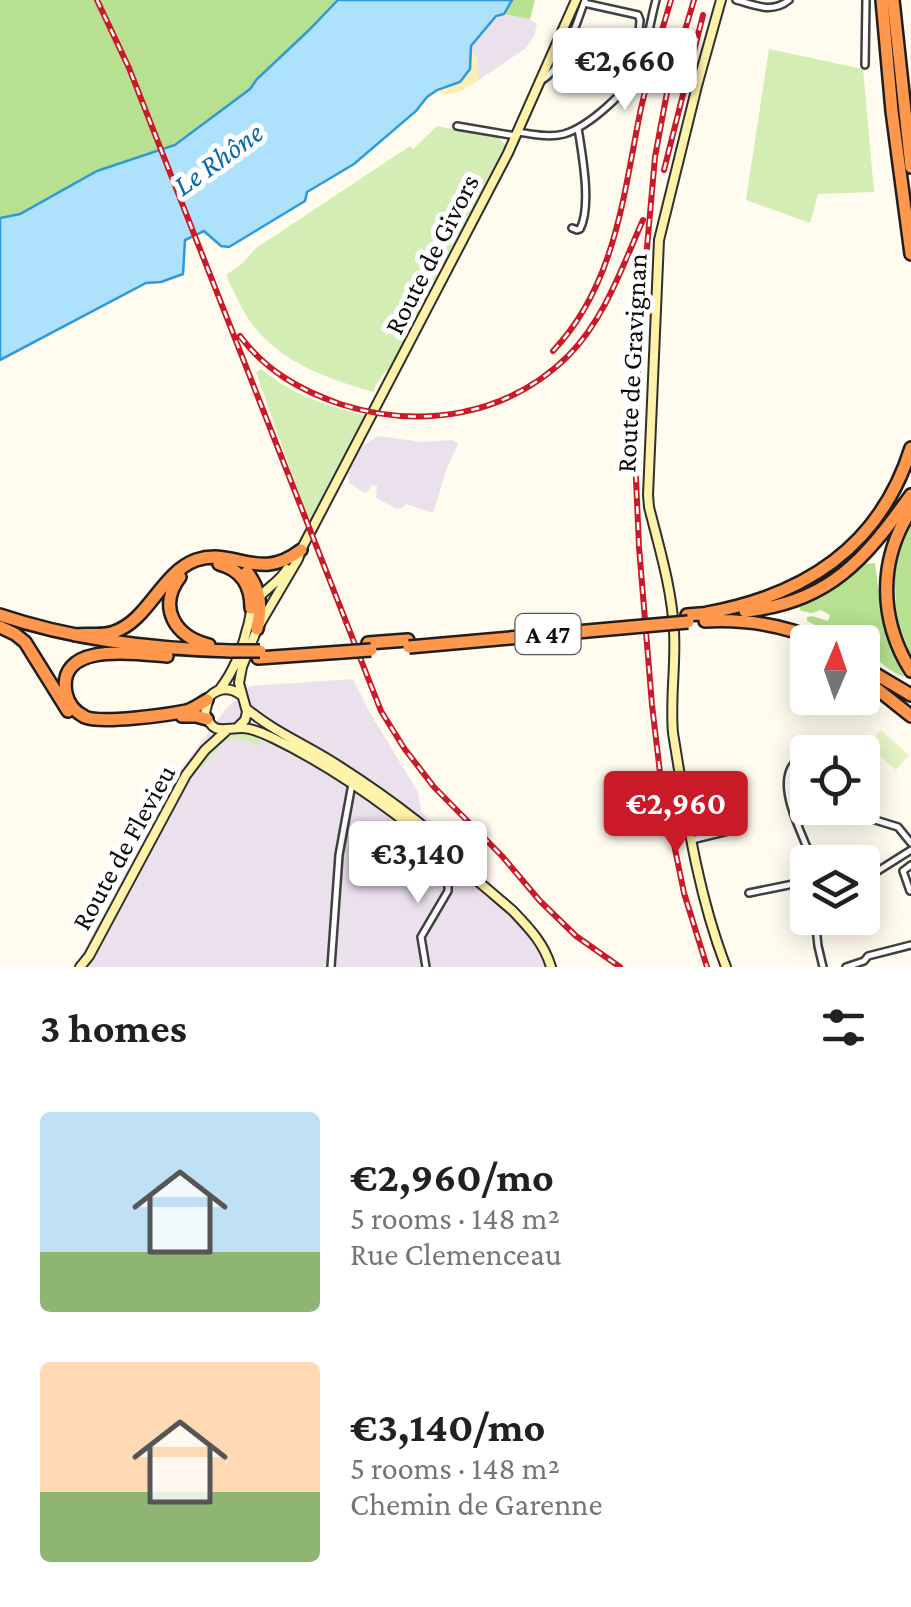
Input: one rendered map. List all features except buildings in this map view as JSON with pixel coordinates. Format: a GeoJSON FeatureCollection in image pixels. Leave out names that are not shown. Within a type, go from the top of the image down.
{"type":"FeatureCollection","features":[{"type":"Feature","properties":{"kind":"highway"},"geometry":{"type":"LineString","coordinates":[[882,0],[911,254]]}},
{"type":"Feature","properties":{"kind":"highway"},"geometry":{"type":"LineString","coordinates":[[893,0],[911,166]]}},
{"type":"Feature","properties":{"kind":"highway","name":"A 47"},"geometry":{"type":"LineString","coordinates":[[687,619],[782,593],[838,558],[881,510],[911,448]]}},
{"type":"Feature","properties":{"kind":"highway","name":"A 47"},"geometry":{"type":"LineString","coordinates":[[707,614],[774,607],[822,588],[870,550],[911,495]]}},
{"type":"Feature","properties":{"kind":"highway"},"geometry":{"type":"LineString","coordinates":[[911,510],[893,547],[886,587],[891,627],[911,671]]}},
{"type":"Feature","properties":{"kind":"highway"},"geometry":{"type":"LineString","coordinates":[[75,635],[119,630],[136,618],[187,564],[206,558],[275,564],[301,550]]}},
{"type":"Feature","properties":{"kind":"highway"},"geometry":{"type":"LineString","coordinates":[[229,560],[249,574],[256,586],[255,603]]}},
{"type":"Feature","properties":{"kind":"highway"},"geometry":{"type":"LineString","coordinates":[[231,652],[183,634],[172,615],[171,594],[184,573],[204,563],[234,569],[244,578],[260,615],[257,630]]}},
{"type":"Feature","properties":{"kind":"highway","name":"A 47"},"geometry":{"type":"LineString","coordinates":[[0,621],[151,647],[231,652],[342,649],[687,619],[730,620],[790,630]]}},
{"type":"Feature","properties":{"kind":"highway"},"geometry":{"type":"LineString","coordinates":[[0,621],[25,642],[66,709],[83,722],[105,725],[187,716],[209,722]]}},
{"type":"Feature","properties":{"kind":"highway","name":"A 47"},"geometry":{"type":"LineString","coordinates":[[0,621],[73,642],[167,656],[231,652]]}},
{"type":"Feature","properties":{"kind":"highway"},"geometry":{"type":"LineString","coordinates":[[769,625],[790,634]]}},
{"type":"Feature","properties":{"kind":"highway"},"geometry":{"type":"LineString","coordinates":[[167,656],[105,653],[84,658],[68,675],[67,698],[80,714],[102,720],[188,710],[207,700]]}},
{"type":"Feature","properties":{"kind":"highway"},"geometry":{"type":"LineString","coordinates":[[880,674],[910,688]]}},
{"type":"Feature","properties":{"kind":"highway"},"geometry":{"type":"LineString","coordinates":[[880,691],[911,716]]}},
{"type":"Feature","properties":{"kind":"main road","name":"Route de Gravignan"},"geometry":{"type":"LineString","coordinates":[[721,0],[659,240],[648,506],[672,612],[673,733],[701,891],[726,967]]}},
{"type":"Feature","properties":{"kind":"main road","name":"Route de Givors"},"geometry":{"type":"LineString","coordinates":[[301,550],[582,1]]}},
{"type":"Feature","properties":{"kind":"main road"},"geometry":{"type":"LineString","coordinates":[[237,728],[245,720],[247,708],[240,673],[257,630],[301,550]]}},
{"type":"Feature","properties":{"kind":"main road"},"geometry":{"type":"LineString","coordinates":[[301,550],[282,578],[255,603],[231,672],[220,690],[207,700],[209,722],[219,730],[252,730],[270,737],[408,812],[513,910],[536,935],[551,967]]}},
{"type":"Feature","properties":{"kind":"main road"},"geometry":{"type":"LineString","coordinates":[[255,603],[278,596]]}},
{"type":"Feature","properties":{"kind":"main road"},"geometry":{"type":"LineString","coordinates":[[220,690],[233,690],[244,698]]}},
{"type":"Feature","properties":{"kind":"main road"},"geometry":{"type":"LineString","coordinates":[[247,708],[354,781]]}},
{"type":"Feature","properties":{"kind":"main road","name":"Route de Flevieu"},"geometry":{"type":"LineString","coordinates":[[205,750],[210,737],[209,722]]}},
{"type":"Feature","properties":{"kind":"main road","name":"Route de Flevieu"},"geometry":{"type":"LineString","coordinates":[[80,967],[90,956],[172,798],[205,750],[226,731]]}},
{"type":"Feature","properties":{"kind":"street"},"geometry":{"type":"LineString","coordinates":[[457,126],[556,135],[585,125],[636,73],[656,0]]}},
{"type":"Feature","properties":{"kind":"street"},"geometry":{"type":"LineString","coordinates":[[736,0],[770,9],[789,0]]}},
{"type":"Feature","properties":{"kind":"street"},"geometry":{"type":"LineString","coordinates":[[865,65],[866,0]]}},
{"type":"Feature","properties":{"kind":"street"},"geometry":{"type":"LineString","coordinates":[[582,1],[638,15],[636,73]]}},
{"type":"Feature","properties":{"kind":"street"},"geometry":{"type":"LineString","coordinates":[[572,228],[580,229],[586,215],[578,128]]}},
{"type":"Feature","properties":{"kind":"street"},"geometry":{"type":"LineString","coordinates":[[790,770],[790,806]]}},
{"type":"Feature","properties":{"kind":"street"},"geometry":{"type":"LineString","coordinates":[[331,967],[340,855],[354,781]]}},
{"type":"Feature","properties":{"kind":"street"},"geometry":{"type":"LineString","coordinates":[[880,822],[898,828],[911,843]]}},
{"type":"Feature","properties":{"kind":"street"},"geometry":{"type":"LineString","coordinates":[[692,840],[741,828]]}},
{"type":"Feature","properties":{"kind":"street"},"geometry":{"type":"LineString","coordinates":[[880,870],[911,850]]}},
{"type":"Feature","properties":{"kind":"street"},"geometry":{"type":"LineString","coordinates":[[426,967],[421,937],[448,891],[448,878],[459,861]]}},
{"type":"Feature","properties":{"kind":"street"},"geometry":{"type":"LineString","coordinates":[[910,891],[904,870],[911,864]]}},
{"type":"Feature","properties":{"kind":"street"},"geometry":{"type":"LineString","coordinates":[[748,893],[790,885]]}},
{"type":"Feature","properties":{"kind":"street"},"geometry":{"type":"LineString","coordinates":[[817,935],[824,967]]}},
{"type":"Feature","properties":{"kind":"street"},"geometry":{"type":"LineString","coordinates":[[846,967],[878,953],[911,945]]}},
{"type":"Feature","properties":{"kind":"shaded area"},"geometry":{"type":"Polygon","coordinates":[[[496,15],[537,24],[534,36],[526,48],[479,80],[471,46],[496,15]]]}},
{"type":"Feature","properties":{"kind":"shaded area"},"geometry":{"type":"Polygon","coordinates":[[[377,436],[422,442],[453,440],[458,444],[433,513],[406,504],[397,509],[376,498],[377,486],[371,485],[365,493],[349,483],[348,473],[361,448],[377,436]]]}},
{"type":"Feature","properties":{"kind":"shaded area"},"geometry":{"type":"Polygon","coordinates":[[[353,679],[418,792],[421,811],[535,928],[550,958],[550,967],[75,967],[181,769],[226,709],[250,686],[353,679]]]}},
{"type":"Feature","properties":{"kind":"green space"},"geometry":{"type":"Polygon","coordinates":[[[0,0],[338,0],[250,89],[175,145],[97,171],[20,214],[0,218],[0,0]]]}},
{"type":"Feature","properties":{"kind":"green space"},"geometry":{"type":"Polygon","coordinates":[[[512,0],[535,0],[530,19],[504,14],[512,0]]]}},
{"type":"Feature","properties":{"kind":"green space"},"geometry":{"type":"Polygon","coordinates":[[[769,49],[863,69],[874,192],[818,194],[810,223],[746,200],[769,49]]]}},
{"type":"Feature","properties":{"kind":"green space"},"geometry":{"type":"Polygon","coordinates":[[[437,126],[499,138],[505,145],[374,392],[324,375],[277,349],[252,324],[226,275],[255,249],[410,146],[413,149],[437,126]]]}},
{"type":"Feature","properties":{"kind":"green space"},"geometry":{"type":"Polygon","coordinates":[[[261,369],[312,399],[368,416],[309,523],[256,372],[261,369]]]}},
{"type":"Feature","properties":{"kind":"green space"},"geometry":{"type":"Polygon","coordinates":[[[911,521],[911,656],[897,627],[894,566],[911,521]]]}},
{"type":"Feature","properties":{"kind":"green space"},"geometry":{"type":"Polygon","coordinates":[[[875,563],[883,626],[904,677],[880,662],[880,625],[815,625],[807,617],[828,621],[830,615],[821,610],[801,611],[799,607],[834,588],[865,564],[875,563]]]}},
{"type":"Feature","properties":{"kind":"green space"},"geometry":{"type":"Polygon","coordinates":[[[881,730],[909,755],[896,770],[880,756],[880,735],[877,735],[881,730]]]}},
{"type":"Feature","properties":{"kind":"green space"},"geometry":{"type":"Polygon","coordinates":[[[242,733],[256,736],[262,746],[234,738],[222,744],[199,767],[216,744],[242,733]]]}},
{"type":"Feature","properties":{"kind":"sand"},"geometry":{"type":"Polygon","coordinates":[[[472,54],[477,58],[479,80],[461,91],[444,95],[437,90],[450,87],[470,70],[472,54]]]}},
{"type":"Feature","properties":{"kind":"water","name":"Le Rhône"},"geometry":{"type":"Polygon","coordinates":[[[338,0],[512,0],[504,14],[496,16],[471,46],[470,69],[460,82],[427,97],[354,164],[307,192],[305,201],[229,247],[221,246],[204,231],[185,240],[183,274],[146,283],[0,360],[0,218],[20,214],[97,171],[175,145],[250,89],[338,0]]]}},
{"type":"Feature","properties":{"kind":"railway"},"geometry":{"type":"LineString","coordinates":[[97,0],[129,68],[381,711],[434,787],[540,901],[576,936],[620,967]]}},
{"type":"Feature","properties":{"kind":"railway"},"geometry":{"type":"LineString","coordinates":[[553,351],[574,325],[603,269],[671,0]]}},
{"type":"Feature","properties":{"kind":"railway"},"geometry":{"type":"LineString","coordinates":[[694,0],[668,87],[655,157],[639,338],[635,456],[639,547],[661,781],[684,893],[707,967]]}},
{"type":"Feature","properties":{"kind":"railway"},"geometry":{"type":"LineString","coordinates":[[664,170],[703,15]]}},
{"type":"Feature","properties":{"kind":"railway"},"geometry":{"type":"LineString","coordinates":[[240,336],[285,378],[340,404],[401,416],[432,416],[491,404],[545,376],[582,341],[612,291],[643,220]]}}]}
